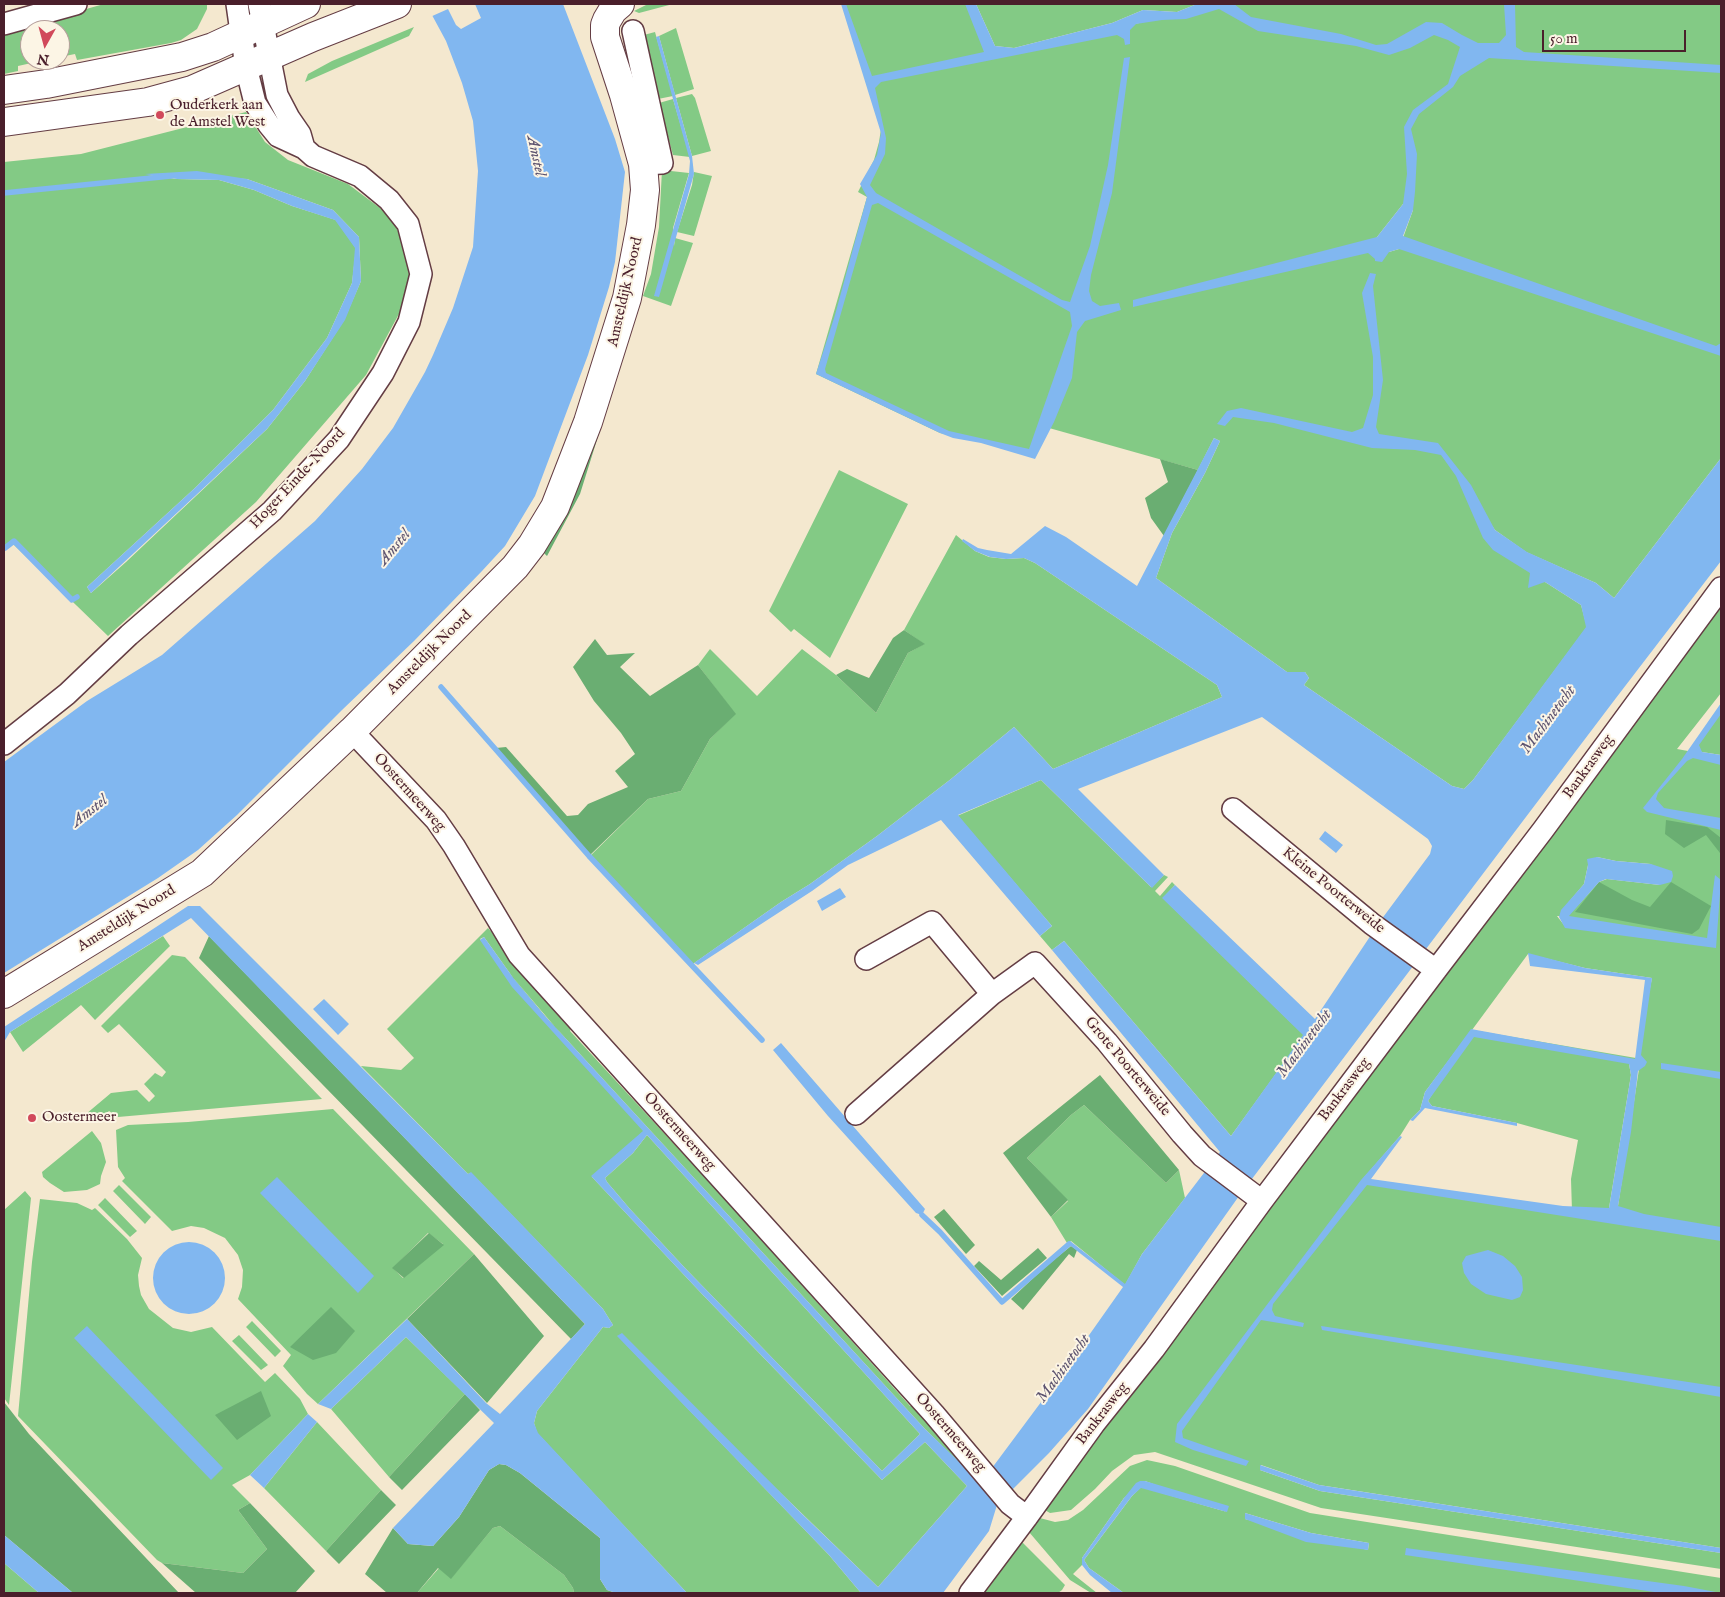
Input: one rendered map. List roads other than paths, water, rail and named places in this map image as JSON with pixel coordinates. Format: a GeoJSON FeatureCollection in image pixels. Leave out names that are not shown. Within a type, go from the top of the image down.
{"type":"FeatureCollection","features":[{"type":"Feature","properties":{"kind":"street"},"geometry":{"type":"LineString","coordinates":[[4,24],[76,4]]}},
{"type":"Feature","properties":{"kind":"street","name":"Hoger Einde-Noord"},"geometry":{"type":"LineString","coordinates":[[4,744],[67,694],[123,641],[272,511],[339,439],[383,373],[410,322],[421,274],[408,224],[389,200],[360,176],[313,156],[304,148],[278,136],[269,125],[255,103],[257,36],[237,4]]}},
{"type":"Feature","properties":{"kind":"street"},"geometry":{"type":"LineString","coordinates":[[4,122],[148,102],[192,90],[257,36],[306,4]]}},
{"type":"Feature","properties":{"kind":"street"},"geometry":{"type":"LineString","coordinates":[[4,90],[46,84],[182,57],[257,36],[313,37],[397,4]]}},
{"type":"Feature","properties":{"kind":"street","name":"Amsteldijk Noord"},"geometry":{"type":"LineString","coordinates":[[4,994],[202,873],[352,731],[515,567],[532,545],[555,507],[588,422],[627,298],[641,225],[644,190],[643,164],[624,95],[605,37],[606,20],[612,10],[620,4]]}},
{"type":"Feature","properties":{"kind":"street"},"geometry":{"type":"LineString","coordinates":[[633,31],[662,163],[643,164]]}},
{"type":"Feature","properties":{"kind":"street","name":"Bankrasweg"},"geometry":{"type":"LineString","coordinates":[[970,1593],[1094,1424],[1154,1349],[1255,1196],[1429,964],[1543,830],[1721,588]]}},
{"type":"Feature","properties":{"kind":"street","name":"Oostermeerweg"},"geometry":{"type":"LineString","coordinates":[[352,731],[436,820],[454,846],[519,955],[934,1414],[1010,1504],[1027,1517]]}},
{"type":"Feature","properties":{"kind":"street","name":"Kleine Poorterweide"},"geometry":{"type":"LineString","coordinates":[[1232,809],[1372,924],[1429,964]]}},
{"type":"Feature","properties":{"kind":"street"},"geometry":{"type":"LineString","coordinates":[[866,959],[932,922],[992,994]]}},
{"type":"Feature","properties":{"kind":"street","name":"Grote Poorterweide"},"geometry":{"type":"LineString","coordinates":[[856,1114],[992,994],[1035,963],[1107,1042],[1202,1156],[1255,1196]]}},
{"type":"Feature","properties":{"kind":"water","name":"Amstel"},"geometry":{"type":"Polygon","coordinates":[[[426,4],[563,4],[615,139],[625,172],[615,262],[609,287],[588,355],[535,496],[505,546],[482,571],[414,641],[237,815],[198,850],[158,878],[4,973],[4,762],[87,701],[162,655],[315,521],[362,469],[393,428],[433,355],[453,308],[473,247],[478,171],[473,121],[462,83],[446,41],[426,4]]]}},
{"type":"Feature","properties":{"kind":"water"},"geometry":{"type":"Polygon","coordinates":[[[841,4],[846,4],[872,76],[984,52],[965,4],[976,4],[995,46],[1014,48],[1112,23],[1143,10],[1177,12],[1197,4],[1234,4],[1251,17],[1341,34],[1376,45],[1387,44],[1426,22],[1442,23],[1478,43],[1499,43],[1506,35],[1504,4],[1515,4],[1516,47],[1524,52],[1721,65],[1721,73],[1489,58],[1460,76],[1453,87],[1419,114],[1411,129],[1417,154],[1415,192],[1413,210],[1403,236],[1716,346],[1721,343],[1721,356],[1399,249],[1389,252],[1382,262],[1375,261],[1368,253],[1133,307],[1133,300],[1377,237],[1403,204],[1407,174],[1404,127],[1413,110],[1448,84],[1460,47],[1434,35],[1410,48],[1389,55],[1356,46],[1258,31],[1219,9],[1186,19],[1136,24],[1130,30],[1130,44],[1125,45],[1124,39],[1117,35],[881,82],[875,88],[886,138],[885,154],[870,185],[876,193],[1062,300],[1070,302],[1090,246],[1108,165],[1124,58],[1130,57],[1112,193],[1091,275],[1089,291],[1092,301],[1100,306],[1119,303],[1121,310],[1085,321],[1077,332],[1072,378],[1054,422],[1035,459],[981,443],[953,438],[816,374],[835,315],[867,197],[860,184],[877,155],[881,133],[841,4]],[[878,203],[872,205],[825,369],[826,373],[949,431],[1029,449],[1072,326],[1070,312],[878,203]]]}},
{"type":"Feature","properties":{"kind":"water"},"geometry":{"type":"Polygon","coordinates":[[[659,36],[692,156],[694,174],[659,297],[654,296],[689,174],[690,161],[656,37],[659,36]]]}},
{"type":"Feature","properties":{"kind":"water"},"geometry":{"type":"Polygon","coordinates":[[[197,171],[247,179],[333,210],[359,237],[361,281],[345,320],[305,381],[267,429],[91,593],[87,587],[196,487],[273,410],[327,338],[352,283],[355,248],[335,220],[292,206],[254,190],[219,180],[177,179],[145,174],[197,171]]]}},
{"type":"Feature","properties":{"kind":"water","name":"Machinetocht"},"geometry":{"type":"Polygon","coordinates":[[[1370,273],[1376,274],[1373,286],[1383,380],[1376,427],[1379,434],[1438,443],[1471,485],[1495,530],[1527,552],[1596,583],[1614,598],[1721,458],[1721,561],[1239,1196],[1088,1409],[1049,1453],[997,1505],[989,1531],[943,1593],[861,1593],[829,1555],[617,1336],[622,1333],[801,1513],[878,1587],[967,1486],[925,1442],[882,1480],[591,1176],[643,1131],[512,987],[480,940],[484,937],[514,979],[545,1016],[925,1429],[980,1482],[1056,1382],[1123,1287],[1067,1243],[1070,1241],[1125,1284],[1142,1254],[1220,1152],[1052,950],[1064,941],[1231,1136],[1303,1035],[1162,898],[1175,885],[1315,1019],[1381,920],[1430,854],[1432,846],[1428,839],[1262,717],[1078,789],[1164,875],[1152,888],[1041,780],[958,815],[1052,926],[1040,936],[941,820],[848,865],[812,891],[698,965],[694,963],[877,836],[1014,727],[1053,769],[1222,697],[1217,685],[1035,563],[1024,558],[1006,559],[990,557],[975,551],[962,541],[963,539],[978,548],[1011,554],[1045,526],[1066,537],[1137,586],[1214,438],[1220,441],[1205,473],[1172,533],[1156,578],[1287,672],[1305,672],[1309,678],[1304,685],[1452,786],[1464,789],[1473,780],[1586,627],[1581,605],[1545,582],[1528,588],[1530,573],[1493,550],[1483,538],[1456,476],[1441,455],[1415,450],[1372,448],[1274,423],[1233,417],[1225,426],[1217,424],[1227,411],[1241,408],[1352,432],[1363,428],[1373,395],[1373,357],[1362,293],[1370,273]],[[647,1135],[633,1153],[605,1178],[630,1209],[685,1268],[882,1471],[920,1434],[647,1135]]]}},
{"type":"Feature","properties":{"kind":"water"},"geometry":{"type":"Polygon","coordinates":[[[1721,703],[1721,714],[1699,745],[1702,752],[1721,755],[1721,765],[1693,758],[1687,761],[1658,793],[1656,799],[1664,808],[1721,818],[1721,830],[1647,812],[1643,808],[1682,759],[1721,703]]]}},
{"type":"Feature","properties":{"kind":"water"},"geometry":{"type":"Polygon","coordinates":[[[1325,831],[1343,845],[1336,853],[1319,839],[1325,831]]]}},
{"type":"Feature","properties":{"kind":"water"},"geometry":{"type":"Polygon","coordinates":[[[1597,857],[1616,861],[1651,864],[1672,871],[1673,876],[1671,882],[1660,885],[1606,879],[1599,882],[1569,916],[1707,938],[1715,875],[1721,880],[1716,948],[1565,928],[1559,917],[1561,910],[1584,884],[1588,865],[1587,859],[1597,857]]]}},
{"type":"Feature","properties":{"kind":"water"},"geometry":{"type":"Polygon","coordinates":[[[840,888],[846,897],[822,911],[817,901],[840,888]]]}},
{"type":"Feature","properties":{"kind":"water"},"geometry":{"type":"Polygon","coordinates":[[[188,906],[200,906],[468,1174],[471,1172],[603,1309],[613,1325],[609,1328],[603,1327],[537,1411],[534,1423],[538,1433],[687,1593],[616,1593],[607,1590],[600,1579],[600,1538],[520,1473],[506,1465],[499,1464],[489,1470],[459,1517],[433,1546],[408,1544],[393,1528],[494,1423],[406,1337],[331,1409],[318,1404],[407,1319],[486,1403],[500,1414],[585,1324],[191,918],[10,1032],[4,1042],[4,1027],[188,906]]]}},
{"type":"Feature","properties":{"kind":"water"},"geometry":{"type":"Polygon","coordinates":[[[1528,953],[1585,968],[1652,978],[1641,1055],[1647,1062],[1638,1071],[1631,1132],[1618,1206],[1644,1214],[1721,1227],[1721,1241],[1367,1185],[1273,1304],[1272,1310],[1275,1316],[1304,1323],[1303,1327],[1261,1320],[1182,1431],[1183,1438],[1249,1461],[1246,1466],[1193,1450],[1175,1442],[1177,1424],[1361,1180],[1400,1136],[1402,1137],[1371,1179],[1563,1206],[1609,1208],[1631,1075],[1629,1064],[1474,1037],[1428,1101],[1432,1106],[1517,1123],[1517,1126],[1425,1108],[1413,1121],[1410,1120],[1420,1110],[1425,1092],[1471,1029],[1635,1059],[1645,980],[1530,966],[1528,953]]]}},
{"type":"Feature","properties":{"kind":"water"},"geometry":{"type":"Polygon","coordinates":[[[324,999],[349,1024],[338,1035],[313,1009],[324,999]]]}},
{"type":"Feature","properties":{"kind":"water"},"geometry":{"type":"Polygon","coordinates":[[[781,1043],[925,1209],[922,1215],[916,1213],[828,1116],[773,1050],[781,1043]]]}},
{"type":"Feature","properties":{"kind":"water"},"geometry":{"type":"Polygon","coordinates":[[[1661,1063],[1721,1072],[1721,1079],[1661,1069],[1661,1063]]]}},
{"type":"Feature","properties":{"kind":"water"},"geometry":{"type":"Polygon","coordinates":[[[277,1177],[374,1276],[358,1293],[260,1193],[277,1177]]]}},
{"type":"Feature","properties":{"kind":"water"},"geometry":{"type":"Polygon","coordinates":[[[189,1242],[209,1248],[219,1258],[225,1278],[219,1298],[209,1308],[189,1314],[169,1308],[159,1298],[153,1278],[159,1258],[169,1248],[189,1242]]]}},
{"type":"Feature","properties":{"kind":"water"},"geometry":{"type":"Polygon","coordinates":[[[1488,1250],[1503,1256],[1515,1266],[1522,1277],[1523,1290],[1520,1297],[1512,1300],[1486,1294],[1471,1284],[1464,1273],[1462,1263],[1466,1256],[1488,1250]]]}},
{"type":"Feature","properties":{"kind":"water"},"geometry":{"type":"Polygon","coordinates":[[[87,1326],[223,1468],[211,1480],[74,1338],[87,1326]]]}},
{"type":"Feature","properties":{"kind":"water"},"geometry":{"type":"Polygon","coordinates":[[[1321,1326],[1721,1387],[1721,1397],[1322,1330],[1321,1326]]]}},
{"type":"Feature","properties":{"kind":"water"},"geometry":{"type":"Polygon","coordinates":[[[308,1414],[317,1422],[264,1488],[250,1475],[308,1414]]]}},
{"type":"Feature","properties":{"kind":"water"},"geometry":{"type":"Polygon","coordinates":[[[1260,1465],[1319,1485],[1721,1548],[1721,1553],[1320,1491],[1260,1470],[1260,1465]]]}},
{"type":"Feature","properties":{"kind":"water"},"geometry":{"type":"Polygon","coordinates":[[[1140,1481],[1229,1506],[1227,1512],[1141,1488],[1132,1496],[1084,1560],[1089,1568],[1124,1593],[1112,1593],[1090,1575],[1082,1565],[1082,1558],[1124,1498],[1136,1483],[1140,1481]]]}},
{"type":"Feature","properties":{"kind":"water"},"geometry":{"type":"Polygon","coordinates":[[[1245,1513],[1311,1533],[1369,1543],[1368,1550],[1306,1542],[1245,1519],[1245,1513]]]}},
{"type":"Feature","properties":{"kind":"water"},"geometry":{"type":"Polygon","coordinates":[[[4,1535],[73,1593],[39,1593],[4,1563],[4,1535]]]}},
{"type":"Feature","properties":{"kind":"water"},"geometry":{"type":"Polygon","coordinates":[[[1406,1548],[1684,1586],[1721,1593],[1661,1593],[1405,1555],[1406,1548]]]}},
{"type":"Feature","properties":{"kind":"waterway"},"geometry":{"type":"LineString","coordinates":[[4,193],[171,176]]}},
{"type":"Feature","properties":{"kind":"waterway"},"geometry":{"type":"LineString","coordinates":[[5,548],[14,541],[72,600],[77,597]]}},
{"type":"Feature","properties":{"kind":"waterway"},"geometry":{"type":"LineString","coordinates":[[441,687],[589,856],[762,1040]]}},
{"type":"Feature","properties":{"kind":"waterway"},"geometry":{"type":"LineString","coordinates":[[922,1215],[940,1232],[1002,1302],[1069,1244]]}},
{"type":"Feature","properties":{"kind":"place","name":"Ouderkerk aan de Amstel West"},"geometry":{"type":"Point","coordinates":[160,115]}},
{"type":"Feature","properties":{"kind":"place","name":"Oostermeer"},"geometry":{"type":"Point","coordinates":[32,1118]}}]}
